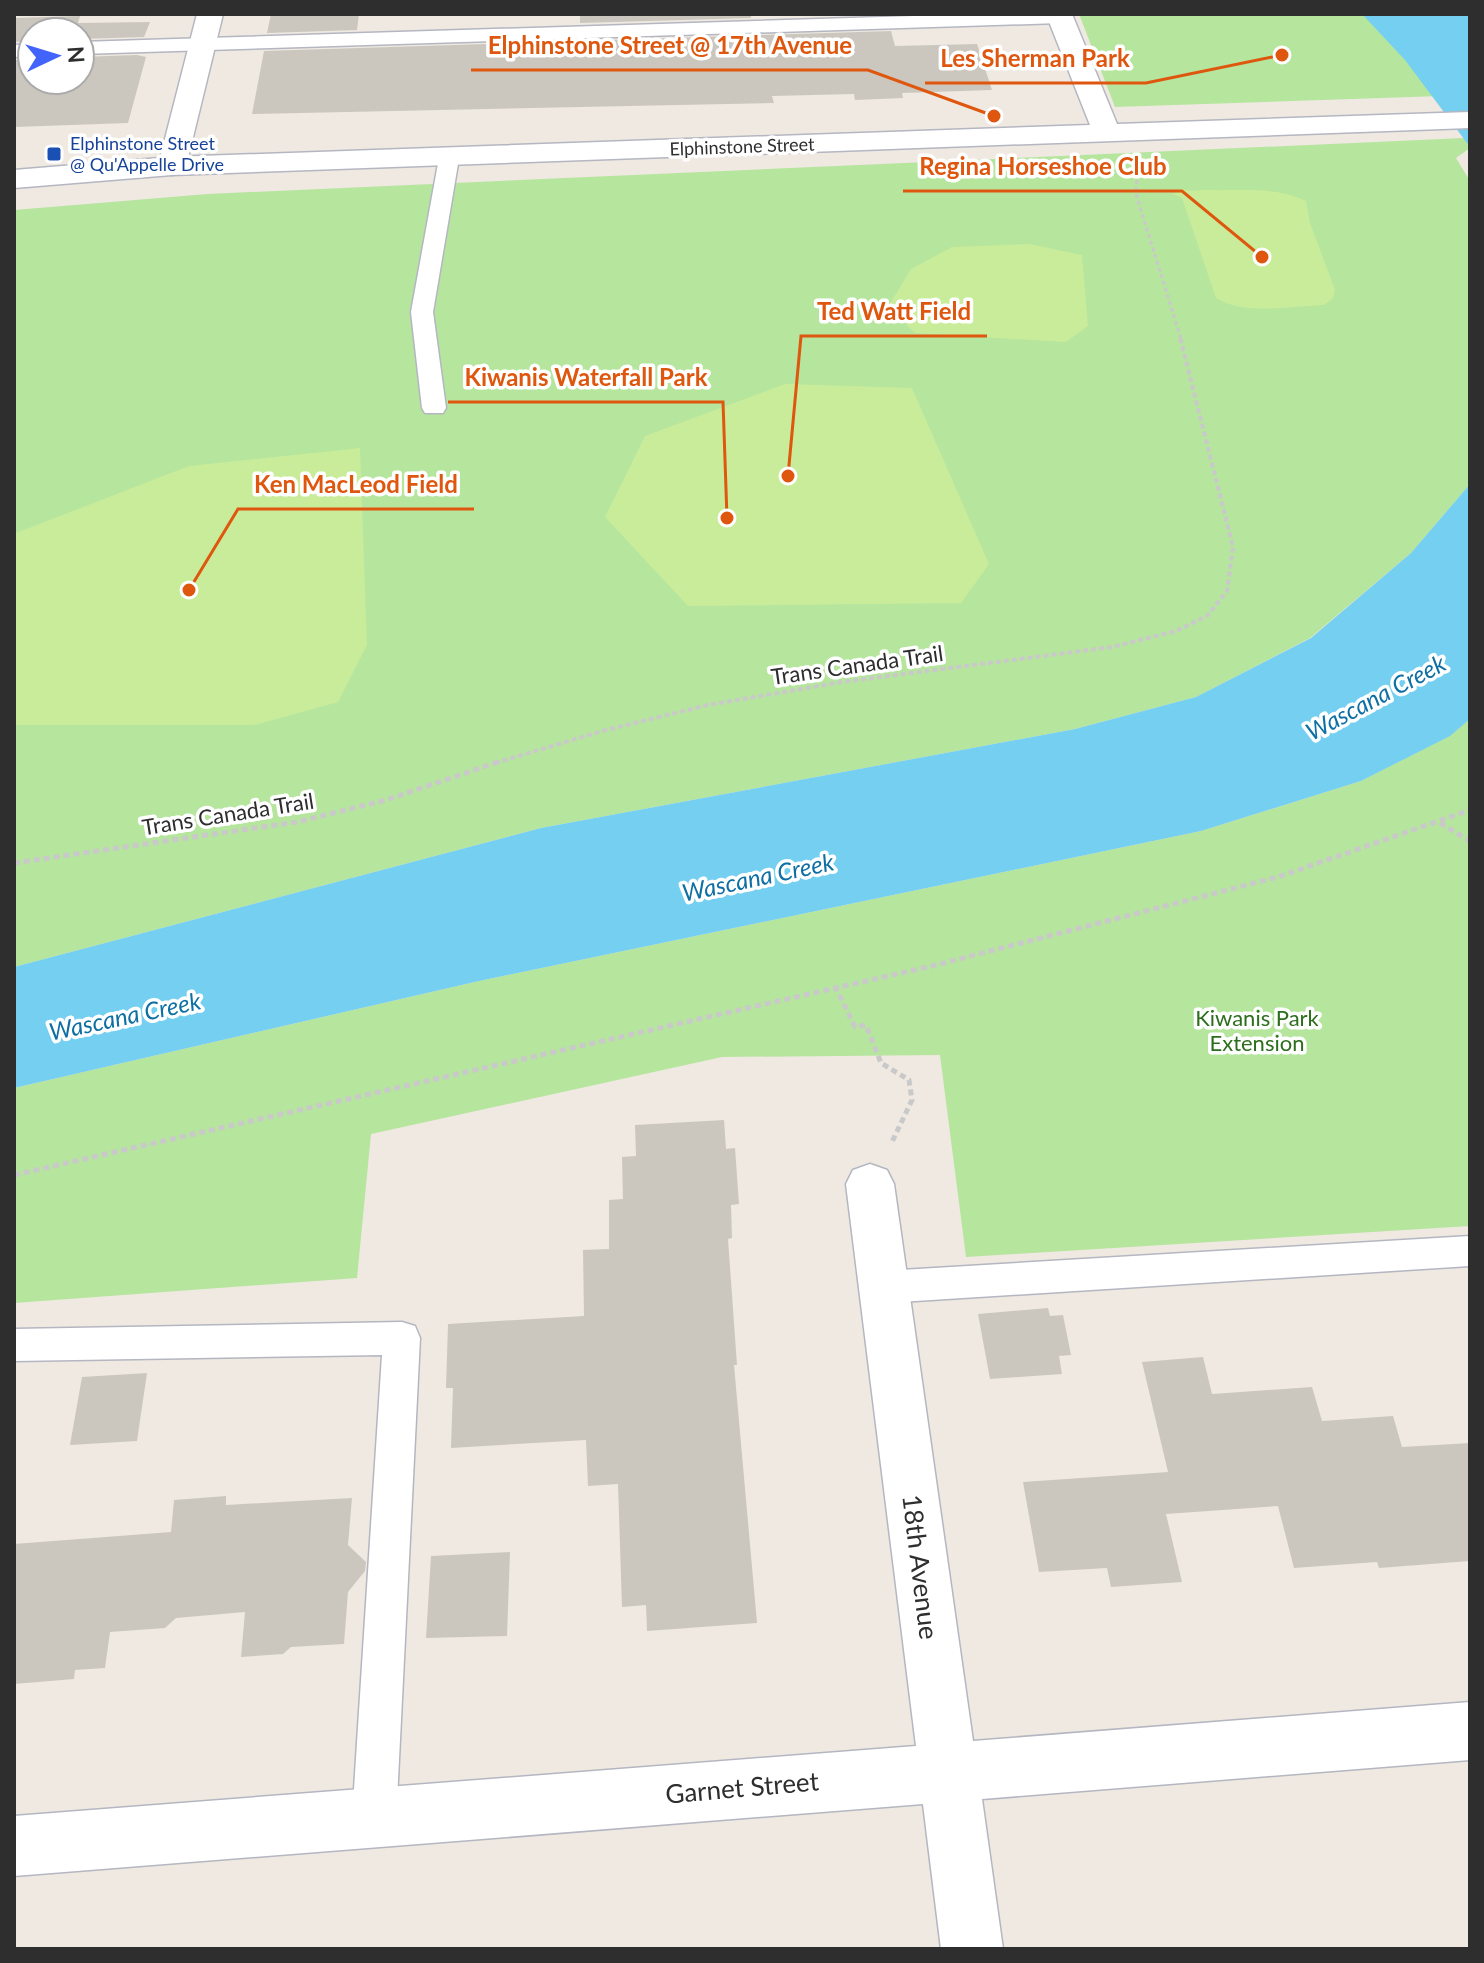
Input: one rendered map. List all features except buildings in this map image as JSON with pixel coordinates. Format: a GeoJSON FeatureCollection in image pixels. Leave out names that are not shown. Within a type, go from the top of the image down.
{"type":"FeatureCollection","features":[{"type":"Feature","properties":{"kind":"street"},"geometry":{"type":"LineString","coordinates":[[172,166],[210,14]]}},
{"type":"Feature","properties":{"kind":"street"},"geometry":{"type":"LineString","coordinates":[[1059,16],[1107,133]]}},
{"type":"Feature","properties":{"kind":"street","name":"Elphinstone Street"},"geometry":{"type":"LineString","coordinates":[[14,179],[172,166],[1459,120]]}},
{"type":"Feature","properties":{"kind":"street","name":"18th Avenue"},"geometry":{"type":"LineString","coordinates":[[870,1184],[972,1949]]}},
{"type":"Feature","properties":{"kind":"street","name":"Garnet Street"},"geometry":{"type":"LineString","coordinates":[[14,1846],[374,1820],[946,1771],[1470,1731]]}},
{"type":"Feature","properties":{"kind":"lane"},"geometry":{"type":"LineString","coordinates":[[96,47],[1059,16]]}},
{"type":"Feature","properties":{"kind":"lane"},"geometry":{"type":"LineString","coordinates":[[434,408],[422,312],[449,158]]}},
{"type":"Feature","properties":{"kind":"lane"},"geometry":{"type":"LineString","coordinates":[[884,1287],[1470,1251]]}},
{"type":"Feature","properties":{"kind":"lane"},"geometry":{"type":"LineString","coordinates":[[14,1345],[402,1338],[374,1820]]}},
{"type":"Feature","properties":{"kind":"path","name":"Trans Canada Trail"},"geometry":{"type":"LineString","coordinates":[[14,863],[336,813],[623,725],[732,700],[1102,647],[1157,636],[1199,621],[1221,604],[1230,590],[1234,573],[1233,547],[1171,300],[1136,194],[1137,180],[1149,161],[1138,132]]}},
{"type":"Feature","properties":{"kind":"path"},"geometry":{"type":"LineString","coordinates":[[14,1175],[932,966],[1278,877],[1470,810]]}},
{"type":"Feature","properties":{"kind":"path"},"geometry":{"type":"LineString","coordinates":[[1439,822],[1470,841]]}},
{"type":"Feature","properties":{"kind":"path"},"geometry":{"type":"LineString","coordinates":[[835,986],[855,1027],[866,1025],[881,1063],[909,1080],[912,1100],[870,1184]]}},
{"type":"Feature","properties":{"kind":"green space"},"geometry":{"type":"Polygon","coordinates":[[[1079,14],[1470,14],[1470,95],[1115,107],[1079,14]]]}},
{"type":"Feature","properties":{"kind":"green space"},"geometry":{"type":"Polygon","coordinates":[[[1464,138],[1470,148],[1456,158],[1470,181],[1470,484],[1411,553],[1310,638],[1196,697],[1075,729],[541,828],[14,967],[14,210],[208,194],[1464,138]]]}},
{"type":"Feature","properties":{"kind":"green space"},"geometry":{"type":"Polygon","coordinates":[[[1182,189],[1270,191],[1306,201],[1310,223],[1335,290],[1333,298],[1324,305],[1268,309],[1240,307],[1216,298],[1182,198],[1173,194],[1182,189]]]}},
{"type":"Feature","properties":{"kind":"green space"},"geometry":{"type":"Polygon","coordinates":[[[1029,244],[1082,255],[1088,326],[1066,342],[915,333],[888,307],[911,269],[952,247],[1029,244]]]}},
{"type":"Feature","properties":{"kind":"green space"},"geometry":{"type":"Polygon","coordinates":[[[785,384],[912,388],[989,564],[961,603],[688,606],[605,517],[645,436],[785,384]]]}},
{"type":"Feature","properties":{"kind":"green space"},"geometry":{"type":"Polygon","coordinates":[[[360,448],[367,645],[338,702],[255,725],[14,725],[16,533],[189,466],[360,448]]]}},
{"type":"Feature","properties":{"kind":"green space","name":"Kiwanis Park Extension"},"geometry":{"type":"Polygon","coordinates":[[[1470,719],[1470,1226],[966,1257],[940,1055],[722,1057],[371,1134],[357,1278],[14,1303],[14,1088],[479,981],[1201,831],[1361,781],[1449,736],[1470,719]]]}},
{"type":"Feature","properties":{"kind":"water"},"geometry":{"type":"Polygon","coordinates":[[[1362,14],[1470,14],[1470,147],[1405,60],[1362,14]]]}},
{"type":"Feature","properties":{"kind":"water","name":"Wascana Creek"},"geometry":{"type":"Polygon","coordinates":[[[1470,484],[1470,719],[1450,736],[1361,781],[1201,831],[479,981],[14,1088],[14,967],[541,828],[1075,729],[1196,697],[1311,638],[1411,553],[1470,484]]]}},
{"type":"Feature","properties":{"kind":"place","name":"Les Sherman Park"},"geometry":{"type":"Point","coordinates":[1282,55]}},
{"type":"Feature","properties":{"kind":"place","name":"Elphinstone Street @ 17th Avenue"},"geometry":{"type":"Point","coordinates":[994,116]}},
{"type":"Feature","properties":{"kind":"place","name":"Elphinstone Street @ Qu'Appelle Drive"},"geometry":{"type":"Point","coordinates":[54,154]}},
{"type":"Feature","properties":{"kind":"place","name":"Regina Horseshoe Club"},"geometry":{"type":"Point","coordinates":[1262,257]}},
{"type":"Feature","properties":{"kind":"place","name":"Ted Watt Field"},"geometry":{"type":"Point","coordinates":[788,476]}},
{"type":"Feature","properties":{"kind":"place","name":"Kiwanis Waterfall Park"},"geometry":{"type":"Point","coordinates":[727,518]}},
{"type":"Feature","properties":{"kind":"place","name":"Ken MacLeod Field"},"geometry":{"type":"Point","coordinates":[189,590]}}]}
